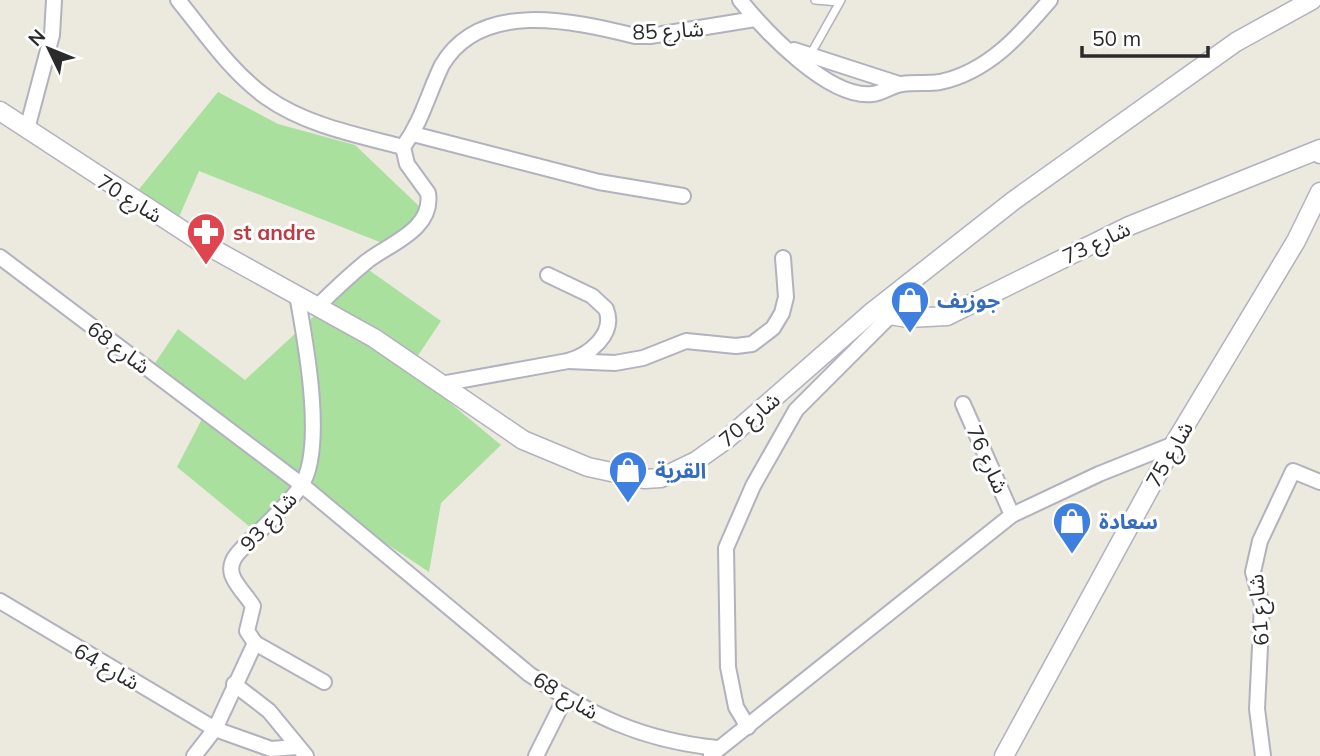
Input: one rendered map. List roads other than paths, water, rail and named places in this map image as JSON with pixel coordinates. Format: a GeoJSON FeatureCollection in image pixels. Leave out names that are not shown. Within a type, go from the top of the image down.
{"type":"FeatureCollection","features":[{"type":"Feature","properties":{"kind":"street"},"geometry":{"type":"LineString","coordinates":[[27,130],[52,35],[54,0]]}},
{"type":"Feature","properties":{"kind":"street"},"geometry":{"type":"LineString","coordinates":[[178,0],[226,59],[267,98],[329,127],[403,148],[407,164],[428,193],[426,213],[407,236],[363,264],[317,307]]}},
{"type":"Feature","properties":{"kind":"street"},"geometry":{"type":"LineString","coordinates":[[740,0],[755,19],[789,49],[807,59],[899,84],[939,82],[966,74],[989,62],[1011,43],[1050,0]]}},
{"type":"Feature","properties":{"kind":"street","name":"شارع 70"},"geometry":{"type":"LineString","coordinates":[[0,111],[199,241],[374,338],[494,422],[557,457],[617,476],[661,478],[696,461],[727,439],[872,312],[1013,201],[1236,42],[1312,0]]}},
{"type":"Feature","properties":{"kind":"street","name":"شارع 85"},"geometry":{"type":"LineString","coordinates":[[403,148],[413,134],[442,64],[451,51],[479,24],[514,15],[552,16],[635,36],[673,34],[755,19]]}},
{"type":"Feature","properties":{"kind":"street"},"geometry":{"type":"LineString","coordinates":[[807,59],[837,87],[856,93],[871,95],[899,84]]}},
{"type":"Feature","properties":{"kind":"street"},"geometry":{"type":"LineString","coordinates":[[413,134],[599,182],[683,196]]}},
{"type":"Feature","properties":{"kind":"street"},"geometry":{"type":"LineString","coordinates":[[1320,149],[1320,154]]}},
{"type":"Feature","properties":{"kind":"street","name":"شارع 73"},"geometry":{"type":"LineString","coordinates":[[872,312],[890,316],[947,316],[1129,226],[1320,149]]}},
{"type":"Feature","properties":{"kind":"street","name":"شارع 75"},"geometry":{"type":"LineString","coordinates":[[1004,756],[1174,444],[1296,241],[1320,192]]}},
{"type":"Feature","properties":{"kind":"street","name":"شارع 68"},"geometry":{"type":"LineString","coordinates":[[0,257],[302,485],[529,674],[565,698],[640,735],[714,752],[1012,515],[1099,474],[1174,444]]}},
{"type":"Feature","properties":{"kind":"street"},"geometry":{"type":"LineString","coordinates":[[568,361],[615,363],[643,358],[686,341],[736,346],[752,344],[773,328],[782,313],[786,297],[783,258]]}},
{"type":"Feature","properties":{"kind":"street"},"geometry":{"type":"LineString","coordinates":[[441,384],[568,361],[584,356],[595,347],[609,317],[606,309],[592,296],[548,275]]}},
{"type":"Feature","properties":{"kind":"street","name":"شارع 93"},"geometry":{"type":"LineString","coordinates":[[255,643],[247,631],[253,606],[231,577],[230,566],[238,553],[302,485],[312,436],[312,407],[297,295]]}},
{"type":"Feature","properties":{"kind":"street"},"geometry":{"type":"LineString","coordinates":[[748,727],[736,707],[728,667],[726,548],[753,486],[796,410],[890,316]]}},
{"type":"Feature","properties":{"kind":"street","name":"شارع 76"},"geometry":{"type":"LineString","coordinates":[[963,404],[1012,515]]}},
{"type":"Feature","properties":{"kind":"street","name":"شارع 61"},"geometry":{"type":"LineString","coordinates":[[1263,756],[1257,709],[1262,606],[1253,572],[1260,541],[1293,471],[1320,482]]}},
{"type":"Feature","properties":{"kind":"street","name":"شارع 64"},"geometry":{"type":"LineString","coordinates":[[0,601],[215,729],[271,749],[301,751]]}},
{"type":"Feature","properties":{"kind":"street"},"geometry":{"type":"LineString","coordinates":[[194,756],[215,729],[255,643],[324,682]]}},
{"type":"Feature","properties":{"kind":"street"},"geometry":{"type":"LineString","coordinates":[[234,684],[269,711],[301,751]]}},
{"type":"Feature","properties":{"kind":"street"},"geometry":{"type":"LineString","coordinates":[[536,756],[565,698]]}},
{"type":"Feature","properties":{"kind":"lane"},"geometry":{"type":"LineString","coordinates":[[807,59],[840,1],[815,0]]}},
{"type":"Feature","properties":{"kind":"place","name":"st andre"},"geometry":{"type":"Point","coordinates":[206,266]}},
{"type":"Feature","properties":{"kind":"place","name":"جوزيف"},"geometry":{"type":"Point","coordinates":[910,334]}},
{"type":"Feature","properties":{"kind":"place","name":"القرية"},"geometry":{"type":"Point","coordinates":[628,504]}},
{"type":"Feature","properties":{"kind":"place","name":"سعادة"},"geometry":{"type":"Point","coordinates":[1072,555]}}]}
